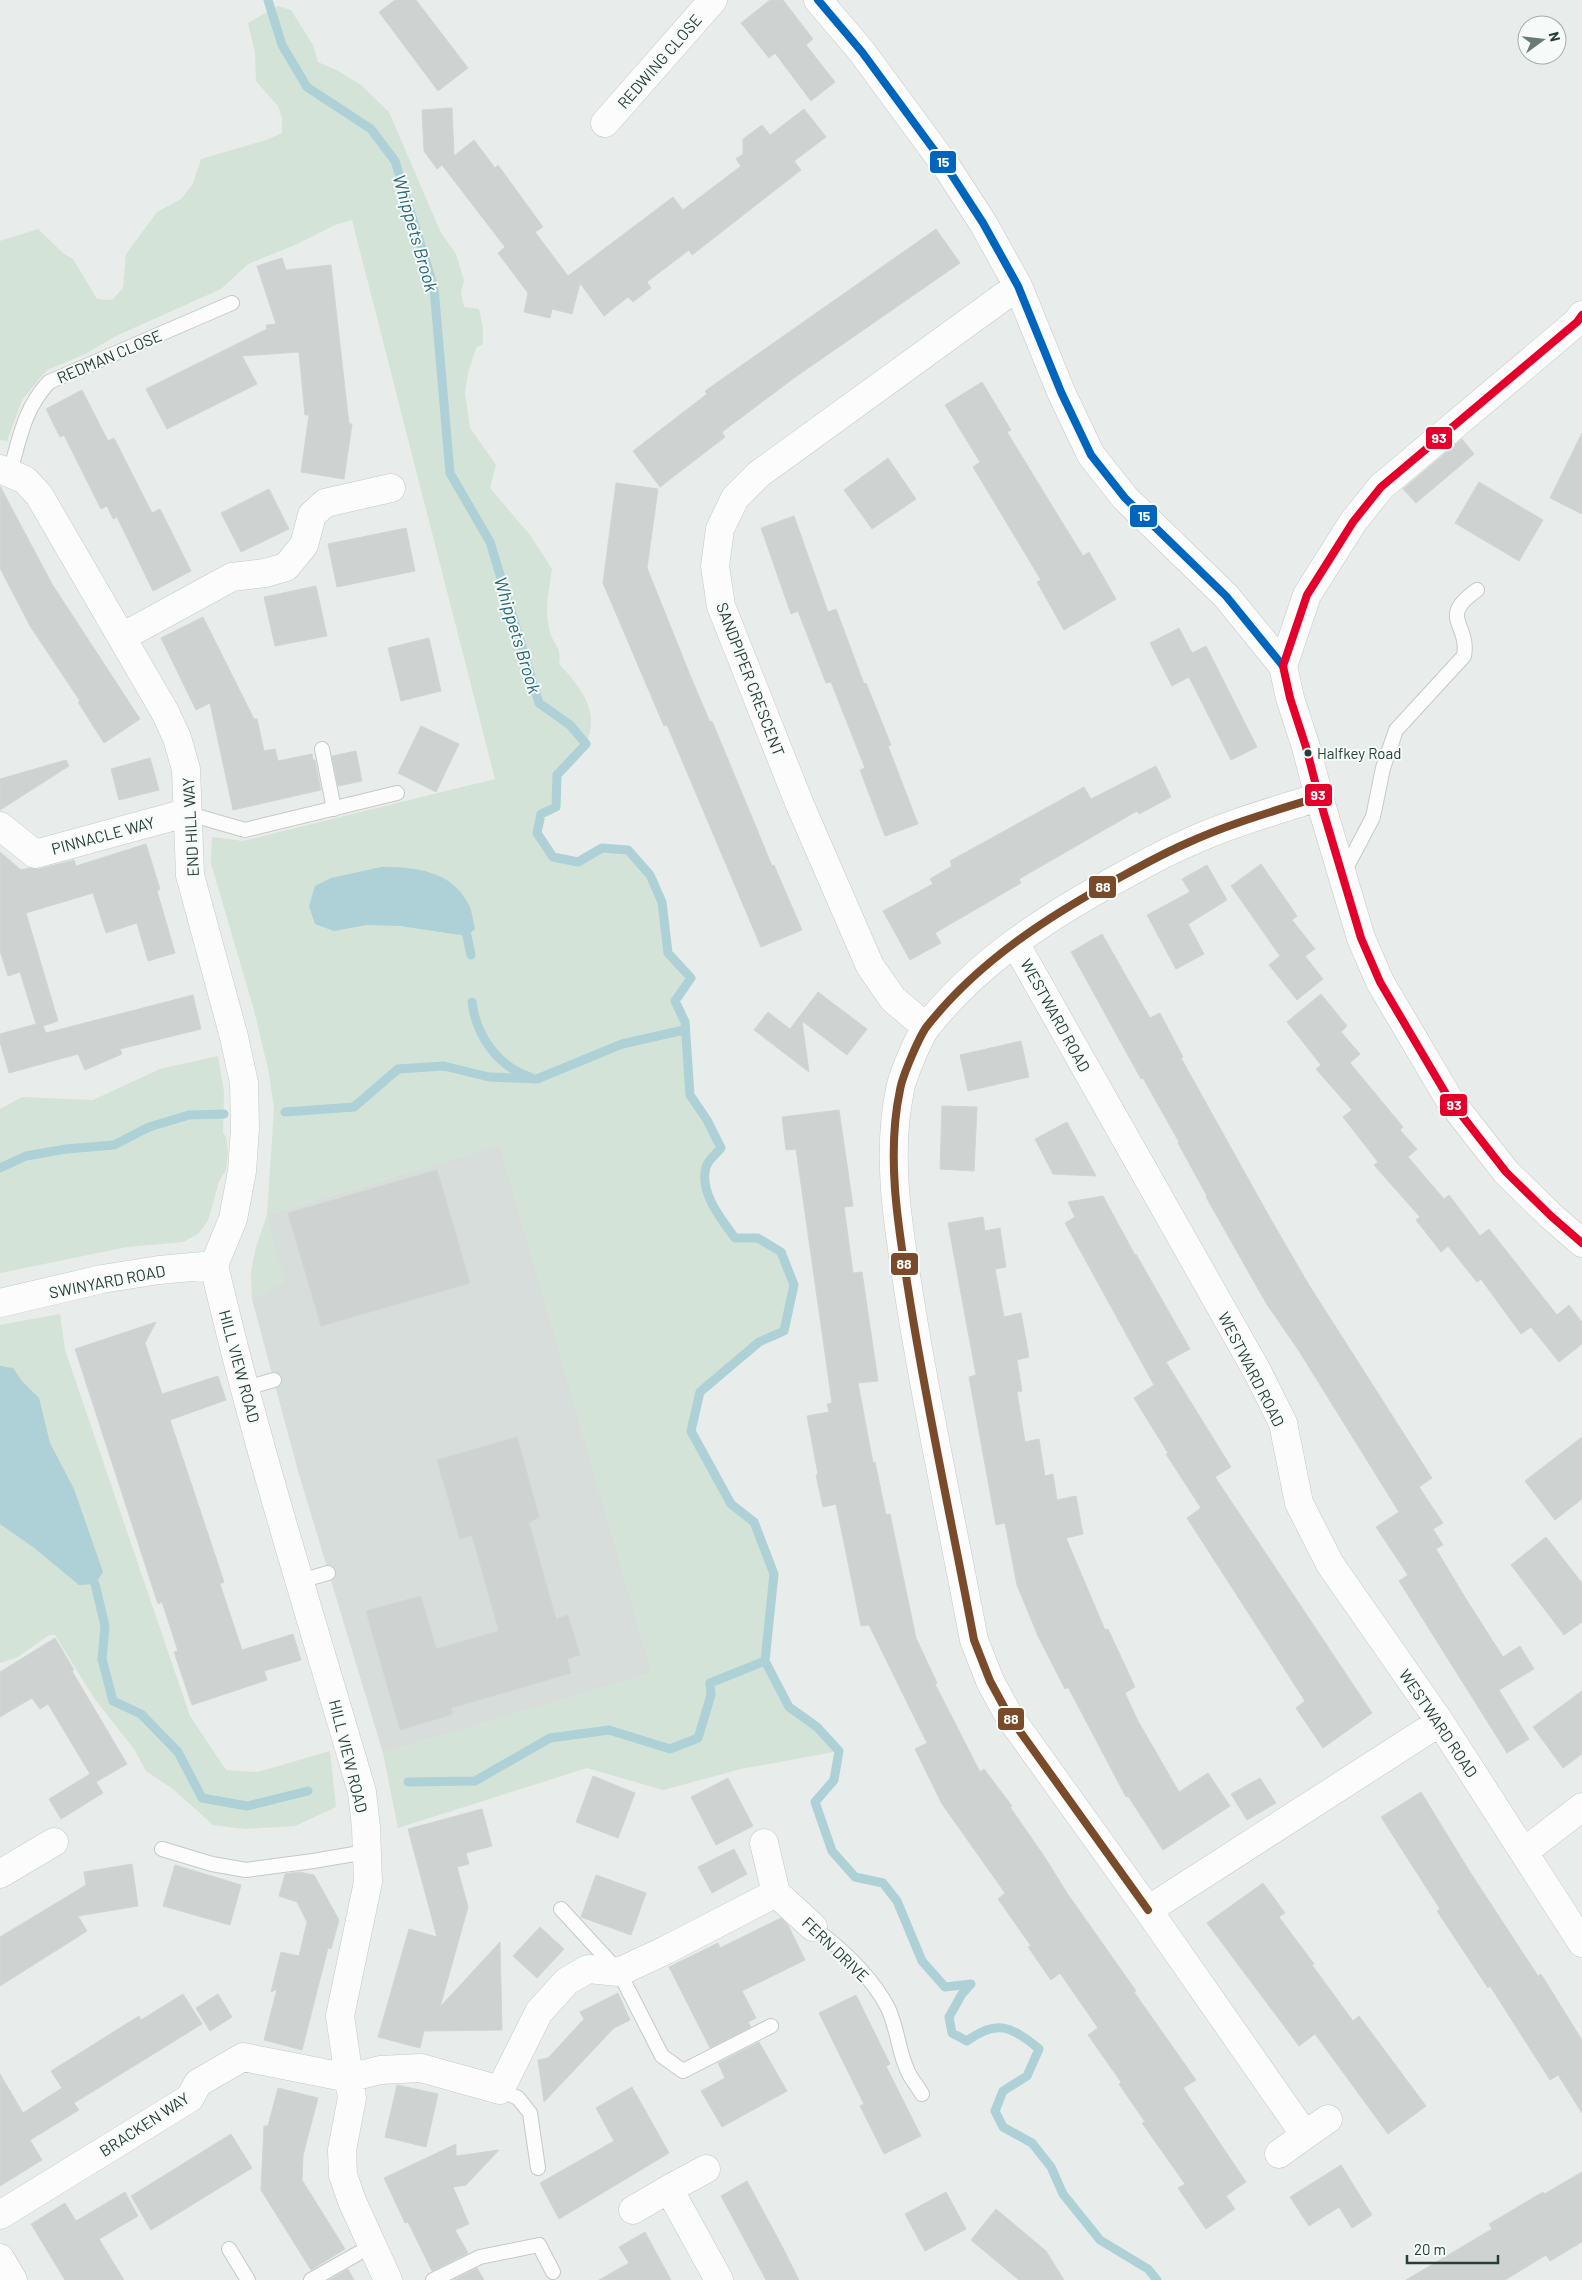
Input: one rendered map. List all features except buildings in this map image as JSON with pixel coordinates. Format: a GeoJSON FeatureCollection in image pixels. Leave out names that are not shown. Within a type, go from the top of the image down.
{"type":"FeatureCollection","features":[{"type":"Feature","properties":{"kind":"street","name":"REDWING CLOSE"},"geometry":{"type":"LineString","coordinates":[[605,123],[713,0]]}},
{"type":"Feature","properties":{"kind":"street"},"geometry":{"type":"LineString","coordinates":[[818,0],[862,52],[948,169],[984,223],[1018,286],[1061,392],[1091,455],[1125,498],[1226,596],[1282,666],[1361,938],[1380,982],[1449,1099],[1506,1172],[1582,1243]]}},
{"type":"Feature","properties":{"kind":"street","name":"SANDPIPER CRESCENT"},"geometry":{"type":"LineString","coordinates":[[926,1027],[892,1000],[870,966],[800,805],[721,606],[715,566],[720,529],[735,498],[759,474],[1018,286]]}},
{"type":"Feature","properties":{"kind":"street"},"geometry":{"type":"LineString","coordinates":[[1282,666],[1307,595],[1353,522],[1381,487],[1577,322],[1582,315]]}},
{"type":"Feature","properties":{"kind":"street","name":"END HILL WAY"},"geometry":{"type":"LineString","coordinates":[[5,470],[25,480],[39,495],[165,712],[177,738],[186,769],[186,813],[190,875],[234,1037],[244,1083],[245,1129],[242,1172],[233,1219],[214,1265]]}},
{"type":"Feature","properties":{"kind":"street"},"geometry":{"type":"LineString","coordinates":[[122,637],[232,577],[265,573],[286,567],[304,545],[312,515],[325,503],[391,488]]}},
{"type":"Feature","properties":{"kind":"street"},"geometry":{"type":"LineString","coordinates":[[1305,2135],[1148,1910],[1009,1716],[990,1680],[974,1640],[921,1368],[896,1198],[894,1139],[900,1088],[926,1027],[989,961],[1070,905],[1185,844],[1264,814],[1319,796]]}},
{"type":"Feature","properties":{"kind":"street","name":"PINNACLE WAY"},"geometry":{"type":"LineString","coordinates":[[0,826],[35,854],[186,813]]}},
{"type":"Feature","properties":{"kind":"street","name":"WESTWARD ROAD"},"geometry":{"type":"LineString","coordinates":[[1015,943],[1257,1371],[1282,1423],[1299,1503],[1330,1564],[1440,1722],[1582,1943]]}},
{"type":"Feature","properties":{"kind":"street","name":"SWINYARD ROAD"},"geometry":{"type":"LineString","coordinates":[[0,1302],[102,1279],[159,1270],[214,1265]]}},
{"type":"Feature","properties":{"kind":"street","name":"HILL VIEW ROAD"},"geometry":{"type":"LineString","coordinates":[[214,1265],[230,1333],[362,1792],[366,1827],[368,1882],[340,2016],[352,2098],[342,2150],[343,2175],[352,2201],[388,2280]]}},
{"type":"Feature","properties":{"kind":"street"},"geometry":{"type":"LineString","coordinates":[[1148,1910],[1440,1722]]}},
{"type":"Feature","properties":{"kind":"street"},"geometry":{"type":"LineString","coordinates":[[1524,1852],[1582,1807]]}},
{"type":"Feature","properties":{"kind":"street"},"geometry":{"type":"LineString","coordinates":[[0,1874],[54,1842]]}},
{"type":"Feature","properties":{"kind":"street"},"geometry":{"type":"LineString","coordinates":[[349,2078],[380,2070],[421,2068],[500,2090],[539,2012],[567,1981],[588,1969],[619,1972],[682,1942],[776,1893],[764,1843]]}},
{"type":"Feature","properties":{"kind":"street","name":"FERN DRIVE"},"geometry":{"type":"LineString","coordinates":[[776,1893],[813,1927]]}},
{"type":"Feature","properties":{"kind":"street","name":"BRACKEN WAY"},"geometry":{"type":"LineString","coordinates":[[0,2215],[190,2098],[198,2083],[243,2056],[349,2078]]}},
{"type":"Feature","properties":{"kind":"street"},"geometry":{"type":"LineString","coordinates":[[1279,2154],[1328,2119]]}},
{"type":"Feature","properties":{"kind":"street"},"geometry":{"type":"LineString","coordinates":[[633,2210],[706,2168]]}},
{"type":"Feature","properties":{"kind":"street"},"geometry":{"type":"LineString","coordinates":[[669,2190],[719,2280]]}},
{"type":"Feature","properties":{"kind":"street"},"geometry":{"type":"LineString","coordinates":[[0,2258],[13,2280]]}},
{"type":"Feature","properties":{"kind":"lane","name":"REDMAN CLOSE"},"geometry":{"type":"LineString","coordinates":[[5,470],[28,410],[37,395],[50,382],[232,303]]}},
{"type":"Feature","properties":{"kind":"lane"},"geometry":{"type":"LineString","coordinates":[[1342,875],[1373,817],[1383,768],[1396,730],[1464,656],[1465,649],[1458,620],[1458,608],[1462,600],[1477,590]]}},
{"type":"Feature","properties":{"kind":"lane"},"geometry":{"type":"LineString","coordinates":[[322,749],[334,809]]}},
{"type":"Feature","properties":{"kind":"lane"},"geometry":{"type":"LineString","coordinates":[[186,813],[245,830],[397,793]]}},
{"type":"Feature","properties":{"kind":"lane"},"geometry":{"type":"LineString","coordinates":[[246,1388],[274,1380]]}},
{"type":"Feature","properties":{"kind":"lane"},"geometry":{"type":"LineString","coordinates":[[300,1581],[328,1573]]}},
{"type":"Feature","properties":{"kind":"lane"},"geometry":{"type":"LineString","coordinates":[[162,1849],[212,1864],[246,1870],[313,1862],[366,1852]]}},
{"type":"Feature","properties":{"kind":"lane"},"geometry":{"type":"LineString","coordinates":[[561,1909],[619,1972],[662,2056],[683,2071],[771,2026]]}},
{"type":"Feature","properties":{"kind":"lane","name":"FERN DRIVE"},"geometry":{"type":"LineString","coordinates":[[813,1927],[832,1942],[870,1980],[888,2009],[899,2038],[906,2068],[922,2094]]}},
{"type":"Feature","properties":{"kind":"lane"},"geometry":{"type":"LineString","coordinates":[[500,2090],[518,2098],[530,2113],[538,2168]]}},
{"type":"Feature","properties":{"kind":"lane"},"geometry":{"type":"LineString","coordinates":[[312,2280],[373,2245]]}},
{"type":"Feature","properties":{"kind":"lane"},"geometry":{"type":"LineString","coordinates":[[433,2280],[480,2257],[539,2245],[553,2272]]}},
{"type":"Feature","properties":{"kind":"lane"},"geometry":{"type":"LineString","coordinates":[[229,2249],[248,2280]]}},
{"type":"Feature","properties":{"kind":"shaded area"},"geometry":{"type":"Polygon","coordinates":[[[500,1145],[652,1673],[383,1753],[298,1471],[252,1299],[284,1282],[267,1215],[500,1145]]]}},
{"type":"Feature","properties":{"kind":"green space"},"geometry":{"type":"Polygon","coordinates":[[[278,6],[291,10],[313,45],[318,62],[361,85],[389,112],[441,233],[456,254],[464,281],[461,293],[464,307],[479,309],[483,329],[483,344],[476,348],[468,373],[465,393],[470,428],[496,465],[490,488],[530,535],[552,569],[547,608],[551,636],[558,649],[559,664],[581,690],[590,710],[590,732],[586,743],[577,756],[557,775],[556,807],[541,814],[537,833],[553,857],[578,862],[602,848],[628,850],[650,875],[662,902],[668,953],[691,978],[675,1001],[683,1019],[689,1092],[721,1148],[711,1159],[707,1167],[705,1176],[709,1195],[718,1214],[735,1238],[758,1238],[781,1252],[794,1285],[784,1331],[759,1342],[700,1392],[691,1431],[731,1503],[754,1522],[761,1533],[774,1574],[765,1661],[789,1707],[812,1724],[839,1751],[741,1769],[663,1790],[587,1768],[398,1828],[383,1753],[652,1673],[500,1145],[267,1215],[274,1109],[269,1073],[254,1010],[211,863],[212,837],[243,841],[495,779],[352,220],[335,225],[295,245],[248,264],[221,289],[116,336],[85,354],[47,370],[22,400],[7,441],[0,440],[0,241],[38,229],[64,254],[73,259],[97,299],[112,300],[123,288],[126,254],[157,212],[181,199],[193,184],[201,159],[266,140],[282,133],[282,118],[278,106],[256,81],[255,52],[248,23],[278,6]]]}},
{"type":"Feature","properties":{"kind":"green space"},"geometry":{"type":"Polygon","coordinates":[[[218,1056],[224,1092],[223,1133],[226,1137],[228,1152],[226,1170],[219,1181],[208,1221],[198,1234],[183,1242],[127,1247],[0,1273],[0,1109],[22,1097],[93,1100],[160,1069],[218,1056]]]}},
{"type":"Feature","properties":{"kind":"green space"},"geometry":{"type":"Polygon","coordinates":[[[267,1215],[285,1282],[252,1299],[251,1272],[256,1247],[267,1215]]]}},
{"type":"Feature","properties":{"kind":"green space"},"geometry":{"type":"Polygon","coordinates":[[[60,1314],[65,1350],[190,1716],[226,1770],[258,1772],[330,1751],[336,1807],[295,1826],[245,1829],[213,1825],[173,1789],[146,1771],[134,1749],[94,1698],[55,1635],[49,1635],[18,1657],[0,1663],[0,1325],[60,1314]]]}},
{"type":"Feature","properties":{"kind":"water"},"geometry":{"type":"Polygon","coordinates":[[[381,867],[419,870],[442,877],[452,883],[468,903],[475,929],[467,936],[400,926],[367,925],[334,931],[315,924],[309,906],[315,886],[331,878],[381,867]]]}},
{"type":"Feature","properties":{"kind":"water"},"geometry":{"type":"Polygon","coordinates":[[[0,1366],[13,1368],[22,1381],[39,1398],[50,1443],[74,1489],[103,1572],[95,1584],[79,1585],[33,1547],[0,1524],[0,1366]]]}},
{"type":"Feature","properties":{"kind":"waterway","name":"Whippets Brook"},"geometry":{"type":"LineString","coordinates":[[268,0],[282,45],[307,87],[371,129],[395,161],[434,288],[450,473],[490,542],[539,703],[570,725],[586,744],[557,775],[556,807],[541,814],[537,833],[553,857],[578,862],[602,848],[628,850],[650,875],[662,902],[668,953],[691,978],[675,1001],[685,1022],[690,1095],[707,1120],[721,1148],[706,1167],[705,1176],[708,1195],[718,1214],[735,1238],[758,1238],[781,1252],[794,1285],[784,1331],[759,1342],[700,1392],[691,1431],[731,1504],[754,1522],[774,1574],[765,1661],[789,1707],[817,1727],[839,1751],[834,1780],[815,1802],[832,1851],[855,1877],[883,1883],[897,1901],[922,1961],[945,1987],[971,1984],[962,1994],[949,2017],[952,2033],[967,2041],[987,2030],[1004,2028],[1020,2035],[1039,2049],[1027,2076],[1003,2091],[995,2111],[1003,2127],[1032,2143],[1051,2167],[1063,2194],[1100,2240],[1148,2269],[1157,2280]]}},
{"type":"Feature","properties":{"kind":"waterway"},"geometry":{"type":"LineString","coordinates":[[467,936],[471,955]]}},
{"type":"Feature","properties":{"kind":"waterway"},"geometry":{"type":"LineString","coordinates":[[472,1002],[478,1026],[490,1048],[508,1065],[530,1077]]}},
{"type":"Feature","properties":{"kind":"waterway"},"geometry":{"type":"LineString","coordinates":[[285,1112],[354,1107],[398,1069],[444,1066],[489,1077],[537,1079],[622,1044],[684,1030]]}},
{"type":"Feature","properties":{"kind":"waterway"},"geometry":{"type":"LineString","coordinates":[[0,1168],[26,1156],[66,1149],[114,1145],[149,1127],[189,1115],[224,1114]]}},
{"type":"Feature","properties":{"kind":"waterway"},"geometry":{"type":"LineString","coordinates":[[95,1584],[105,1626],[102,1659],[113,1701],[141,1714],[178,1752],[202,1798],[247,1806],[308,1791]]}},
{"type":"Feature","properties":{"kind":"waterway"},"geometry":{"type":"LineString","coordinates":[[408,1782],[475,1781],[550,1738],[609,1730],[670,1749],[698,1738],[711,1695],[710,1683],[765,1661]]}},
{"type":"Feature","properties":{"kind":"transit line","name":"15"},"geometry":{"type":"LineString","coordinates":[[818,0],[862,52],[948,169],[983,223],[1018,286],[1061,392],[1091,455],[1125,498],[1226,596],[1283,666]]}},
{"type":"Feature","properties":{"kind":"transit line","name":"93"},"geometry":{"type":"LineString","coordinates":[[1582,315],[1577,322],[1381,487],[1353,522],[1307,595],[1283,666],[1290,698],[1361,938],[1380,982],[1449,1099],[1506,1172],[1582,1243]]}},
{"type":"Feature","properties":{"kind":"transit line","name":"88"},"geometry":{"type":"LineString","coordinates":[[1148,1910],[1009,1716],[990,1681],[974,1640],[925,1390],[899,1226],[894,1171],[894,1144],[900,1090],[916,1046],[928,1025],[948,1002],[991,961],[1040,925],[1091,894],[1168,852],[1234,824],[1319,797]]}},
{"type":"Feature","properties":{"kind":"place","name":"Halfkey Road"},"geometry":{"type":"Point","coordinates":[1308,753]}}]}
